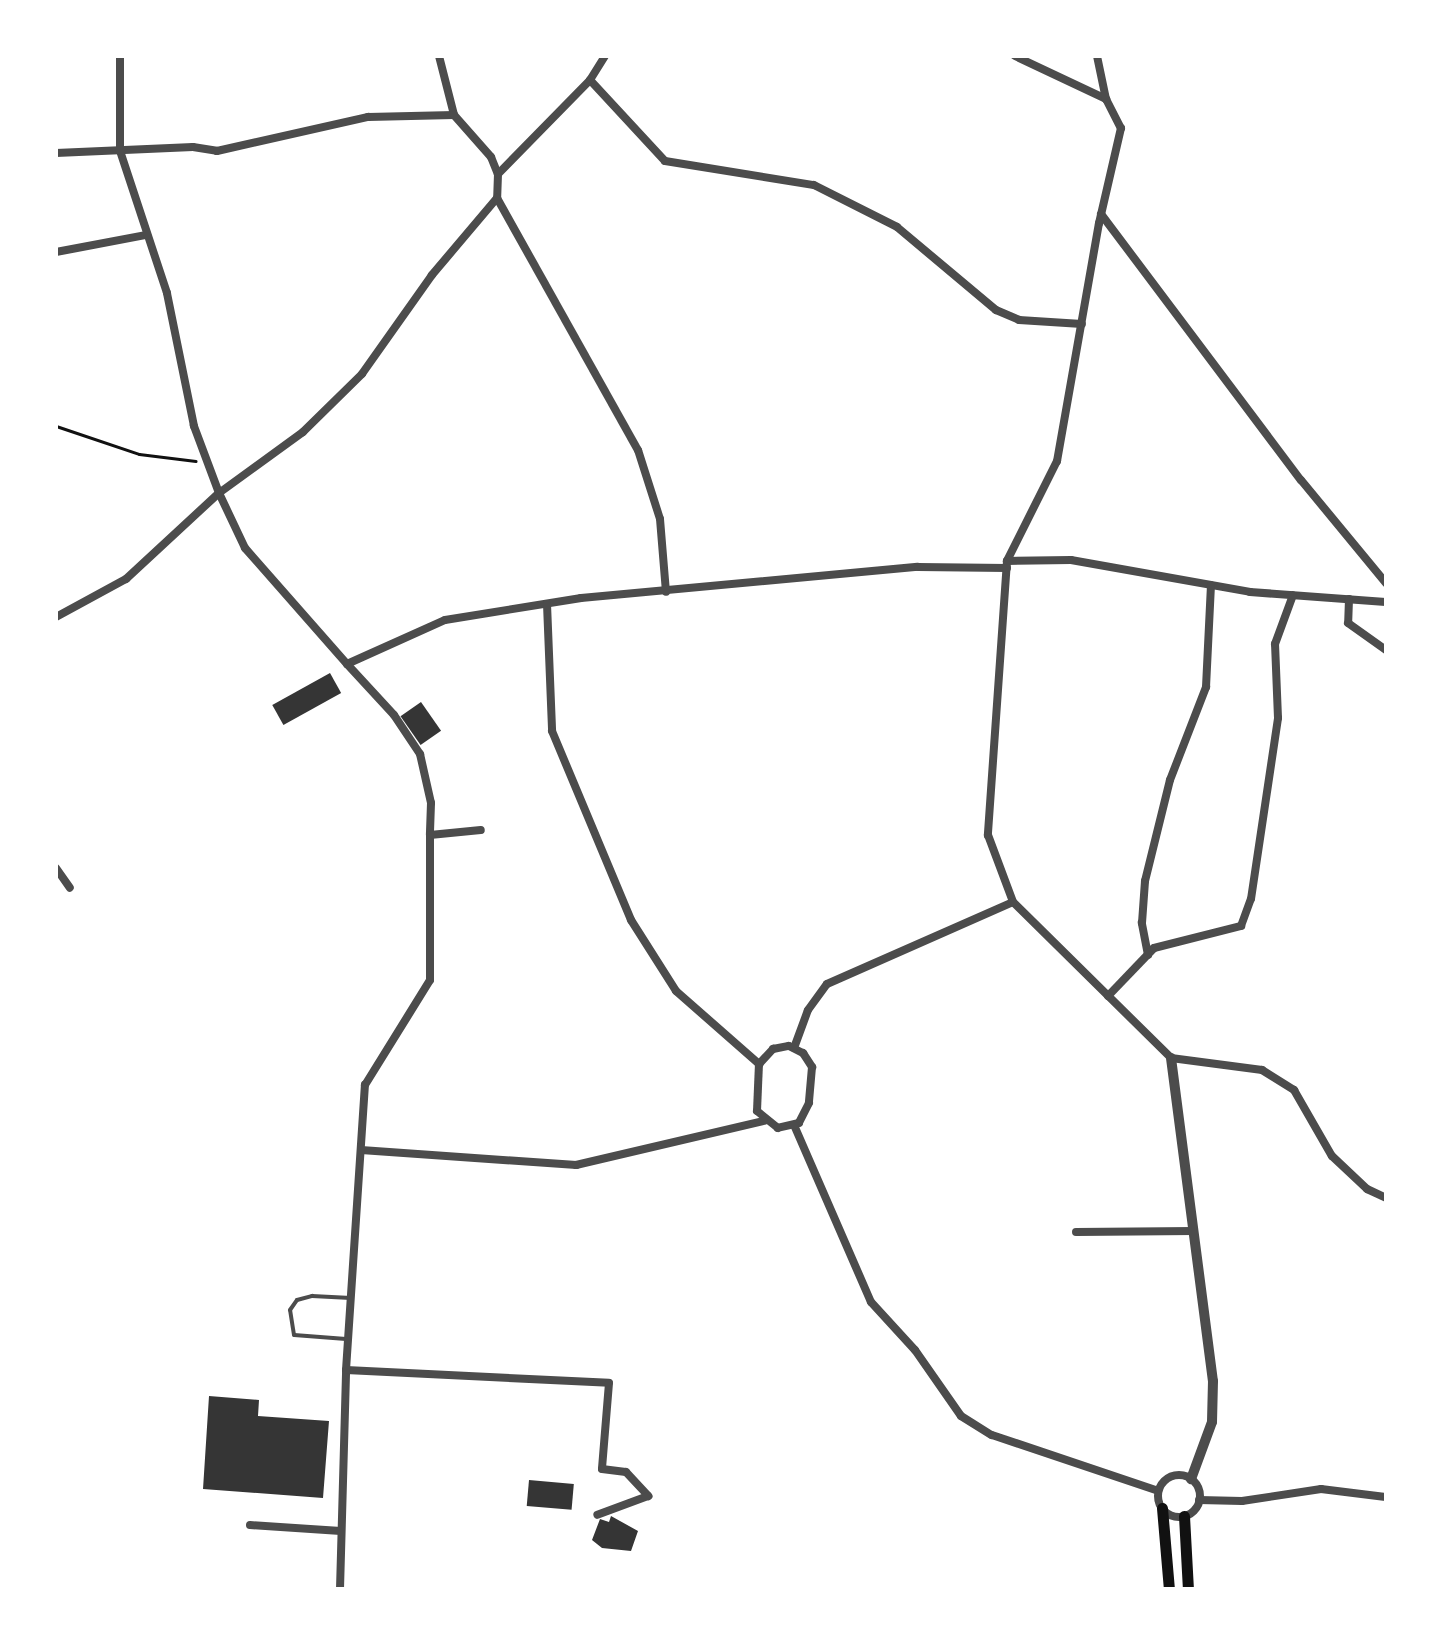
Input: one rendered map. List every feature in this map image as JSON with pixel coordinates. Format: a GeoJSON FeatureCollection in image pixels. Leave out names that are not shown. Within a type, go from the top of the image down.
{"type":"FeatureCollection","features":[{"type":"Feature","properties":{"kind":"main road"},"geometry":{"type":"LineString","coordinates":[[1162,1508],[1169,1589]]}},
{"type":"Feature","properties":{"kind":"main road"},"geometry":{"type":"LineString","coordinates":[[1184,1516],[1188,1589]]}},
{"type":"Feature","properties":{"kind":"street"},"geometry":{"type":"LineString","coordinates":[[120,56],[120,151],[167,293],[194,426],[219,493],[245,548],[394,715],[420,754],[431,803],[430,980],[365,1085],[346,1370],[340,1589]]}},
{"type":"Feature","properties":{"kind":"street"},"geometry":{"type":"LineString","coordinates":[[439,56],[454,115],[491,157],[498,174],[497,198],[638,450],[660,519],[666,592]]}},
{"type":"Feature","properties":{"kind":"street"},"geometry":{"type":"LineString","coordinates":[[498,174],[590,80],[603,59],[591,56]]}},
{"type":"Feature","properties":{"kind":"street"},"geometry":{"type":"LineString","coordinates":[[1015,56],[1106,99]]}},
{"type":"Feature","properties":{"kind":"street"},"geometry":{"type":"LineString","coordinates":[[1097,56],[1106,99],[1121,128],[1101,214],[1057,461],[1007,565],[988,835],[1013,902],[1171,1058],[1262,1070],[1294,1090],[1332,1156],[1367,1189],[1386,1198]]}},
{"type":"Feature","properties":{"kind":"street"},"geometry":{"type":"LineString","coordinates":[[590,80],[665,161],[814,185],[897,227],[996,310],[1019,320],[1082,324]]}},
{"type":"Feature","properties":{"kind":"street"},"geometry":{"type":"LineString","coordinates":[[56,153],[193,147],[217,151],[368,117],[454,115]]}},
{"type":"Feature","properties":{"kind":"street"},"geometry":{"type":"LineString","coordinates":[[56,617],[126,579],[219,493],[303,432],[362,374],[432,275],[497,198]]}},
{"type":"Feature","properties":{"kind":"street"},"geometry":{"type":"LineString","coordinates":[[1101,214],[1301,480],[1386,583]]}},
{"type":"Feature","properties":{"kind":"street"},"geometry":{"type":"LineString","coordinates":[[56,252],[146,235]]}},
{"type":"Feature","properties":{"kind":"street"},"geometry":{"type":"LineString","coordinates":[[347,664],[445,620],[547,604],[918,567],[1071,560],[1211,585],[1386,602]]}},
{"type":"Feature","properties":{"kind":"street"},"geometry":{"type":"LineString","coordinates":[[1148,955],[1142,923],[1145,881],[1170,780],[1206,687],[1211,585]]}},
{"type":"Feature","properties":{"kind":"street"},"geometry":{"type":"LineString","coordinates":[[1108,996],[1148,955],[1183,937],[1241,926],[1251,899],[1278,718],[1275,644],[1293,595]]}},
{"type":"Feature","properties":{"kind":"street"},"geometry":{"type":"LineString","coordinates":[[1349,599],[1348,623],[1386,650]]}},
{"type":"Feature","properties":{"kind":"street"},"geometry":{"type":"LineString","coordinates":[[547,604],[552,731],[631,920],[676,991],[759,1064]]}},
{"type":"Feature","properties":{"kind":"street"},"geometry":{"type":"LineString","coordinates":[[430,835],[481,830]]}},
{"type":"Feature","properties":{"kind":"street"},"geometry":{"type":"LineString","coordinates":[[56,868],[70,888]]}},
{"type":"Feature","properties":{"kind":"street"},"geometry":{"type":"LineString","coordinates":[[794,1048],[808,1010],[827,984],[1013,902]]}},
{"type":"Feature","properties":{"kind":"street"},"geometry":{"type":"LineString","coordinates":[[794,1048],[812,1067],[808,1109],[794,1125],[778,1128],[764,1121],[756,1106],[759,1064],[773,1049],[794,1048]]}},
{"type":"Feature","properties":{"kind":"street"},"geometry":{"type":"LineString","coordinates":[[1171,1058],[1213,1381],[1212,1422],[1191,1479],[1199,1500]]}},
{"type":"Feature","properties":{"kind":"street"},"geometry":{"type":"LineString","coordinates":[[361,1150],[576,1165],[764,1121]]}},
{"type":"Feature","properties":{"kind":"street"},"geometry":{"type":"LineString","coordinates":[[794,1125],[871,1302],[915,1350],[961,1416],[992,1435],[1158,1491]]}},
{"type":"Feature","properties":{"kind":"street"},"geometry":{"type":"LineString","coordinates":[[1076,1232],[1194,1231]]}},
{"type":"Feature","properties":{"kind":"street"},"geometry":{"type":"LineString","coordinates":[[346,1370],[609,1383],[602,1469],[626,1472],[648,1496],[597,1515]]}},
{"type":"Feature","properties":{"kind":"street"},"geometry":{"type":"LineString","coordinates":[[1158,1491],[1174,1475],[1191,1479]]}},
{"type":"Feature","properties":{"kind":"street"},"geometry":{"type":"LineString","coordinates":[[1158,1491],[1162,1508],[1184,1516],[1199,1500],[1242,1501],[1321,1489],[1386,1497]]}},
{"type":"Feature","properties":{"kind":"street"},"geometry":{"type":"LineString","coordinates":[[250,1525],[341,1531]]}},
{"type":"Feature","properties":{"kind":"lane"},"geometry":{"type":"LineString","coordinates":[[348,1339],[294,1335],[290,1310],[297,1300],[312,1296],[351,1298]]}},
{"type":"Feature","properties":{"kind":"path"},"geometry":{"type":"LineString","coordinates":[[56,426],[139,454],[208,462]]}},
{"type":"Feature","properties":{"kind":"building"},"geometry":{"type":"Polygon","coordinates":[[[330,673],[341,693],[283,725],[272,705],[330,673]]]}},
{"type":"Feature","properties":{"kind":"building"},"geometry":{"type":"Polygon","coordinates":[[[421,702],[441,731],[421,745],[401,716],[421,702]]]}},
{"type":"Feature","properties":{"kind":"building"},"geometry":{"type":"Polygon","coordinates":[[[209,1396],[259,1400],[258,1416],[329,1421],[323,1498],[203,1489],[209,1396]]]}},
{"type":"Feature","properties":{"kind":"building"},"geometry":{"type":"Polygon","coordinates":[[[529,1480],[574,1484],[572,1510],[527,1506],[529,1480]]]}},
{"type":"Feature","properties":{"kind":"building"},"geometry":{"type":"Polygon","coordinates":[[[611,1516],[638,1531],[631,1551],[602,1548],[592,1540],[600,1519],[609,1522],[611,1516]]]}}]}
